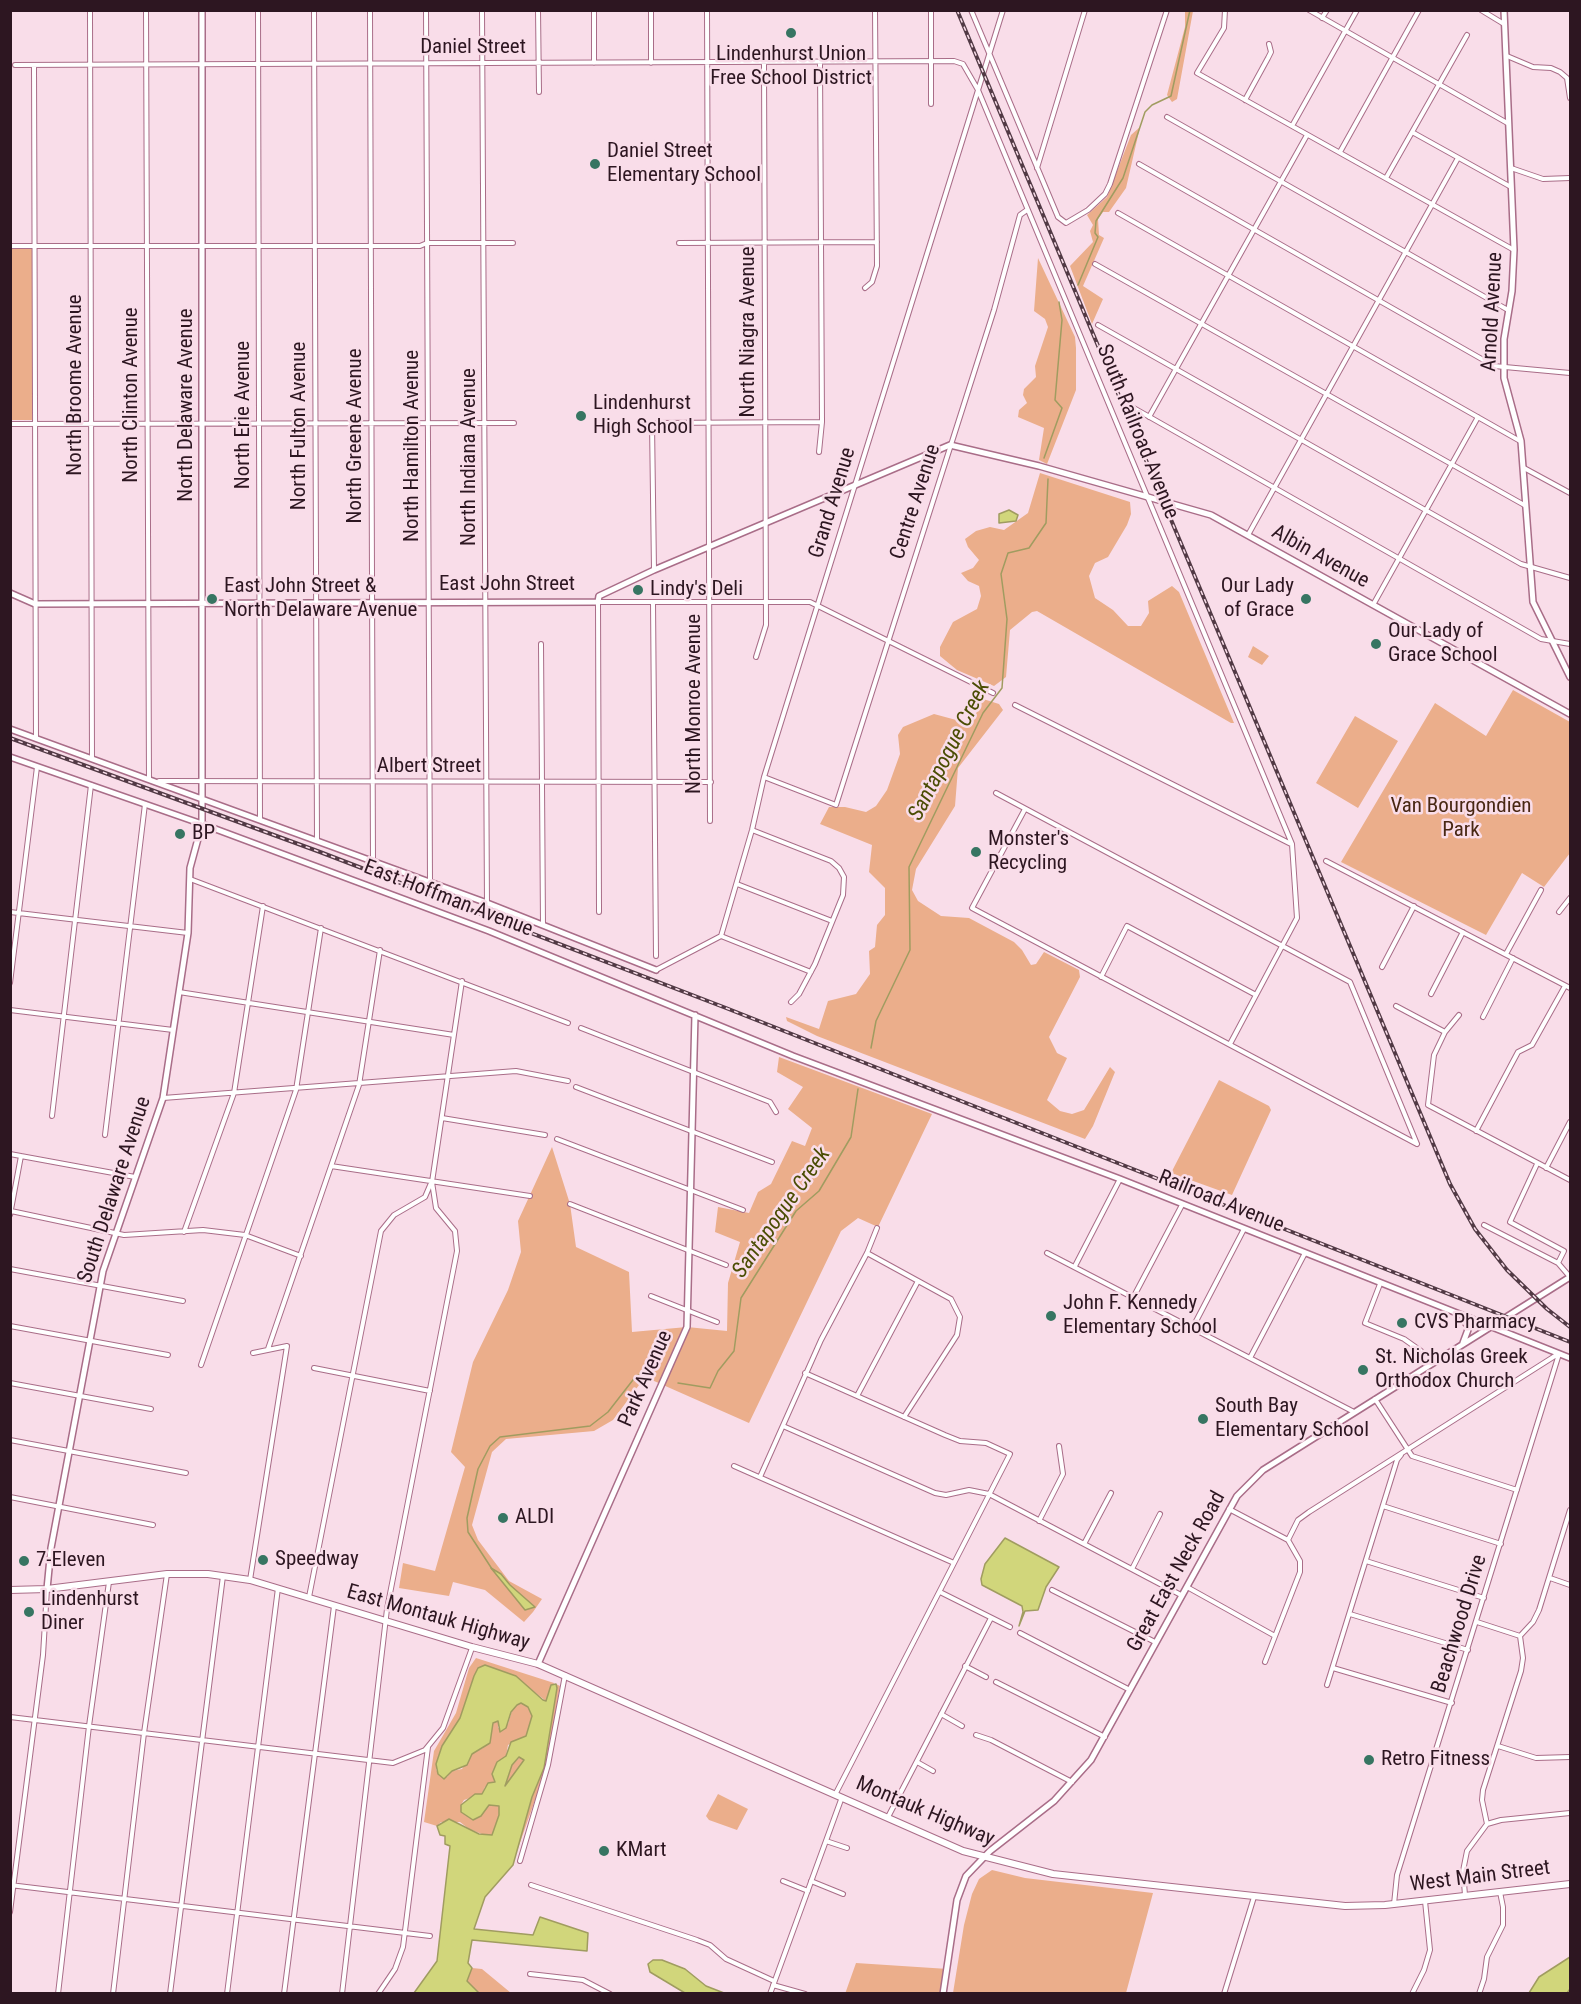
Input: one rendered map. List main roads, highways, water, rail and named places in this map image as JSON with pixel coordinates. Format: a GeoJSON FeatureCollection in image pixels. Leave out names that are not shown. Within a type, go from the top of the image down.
{"type":"FeatureCollection","features":[{"type":"Feature","properties":{"kind":"main road","name":"East Montauk Highway"},"geometry":{"type":"LineString","coordinates":[[10,1590],[46,1589],[167,1574],[223,1576],[279,1588],[472,1647],[538,1664]]}},
{"type":"Feature","properties":{"kind":"main road","name":"Montauk Highway"},"geometry":{"type":"LineString","coordinates":[[538,1664],[984,1857],[1053,1874],[1345,1906],[1394,1904]]}},
{"type":"Feature","properties":{"kind":"main road","name":"West Main Street"},"geometry":{"type":"LineString","coordinates":[[1394,1904],[1570,1884]]}},
{"type":"Feature","properties":{"kind":"waterway","name":"Santapogue Creek"},"geometry":{"type":"LineString","coordinates":[[1078,285],[1098,237],[1095,233],[1096,221],[1123,178],[1145,112],[1152,105],[1171,96],[1190,10]]}},
{"type":"Feature","properties":{"kind":"waterway","name":"Santapogue Creek"},"geometry":{"type":"LineString","coordinates":[[1044,458],[1062,408],[1055,400],[1062,320],[1059,302]]}},
{"type":"Feature","properties":{"kind":"waterway","name":"Santapogue Creek"},"geometry":{"type":"LineString","coordinates":[[871,1048],[876,1021],[910,950],[909,867],[983,713],[1002,688],[1007,619],[1001,574],[1008,553],[1029,548],[1046,523],[1048,479]]}},
{"type":"Feature","properties":{"kind":"waterway","name":"Santapogue Creek"},"geometry":{"type":"LineString","coordinates":[[678,1383],[710,1388],[718,1371],[734,1351],[741,1298],[796,1211],[819,1191],[851,1137],[858,1089]]}},
{"type":"Feature","properties":{"kind":"waterway","name":"Santapogue Creek"},"geometry":{"type":"LineString","coordinates":[[492,1569],[468,1532],[467,1518],[478,1469],[490,1446],[500,1437],[590,1426],[608,1412],[636,1376],[648,1372]]}},
{"type":"Feature","properties":{"kind":"railway"},"geometry":{"type":"LineString","coordinates":[[957,10],[1450,1184],[1475,1229],[1507,1270],[1547,1309],[1570,1327]]}},
{"type":"Feature","properties":{"kind":"railway"},"geometry":{"type":"LineString","coordinates":[[10,738],[320,852],[726,1008],[1570,1342]]}},
{"type":"Feature","properties":{"kind":"place","name":"Lindenhurst Union Free School District"},"geometry":{"type":"Point","coordinates":[791,33]}},
{"type":"Feature","properties":{"kind":"place","name":"Daniel Street Elementary School"},"geometry":{"type":"Point","coordinates":[595,164]}},
{"type":"Feature","properties":{"kind":"place","name":"Lindenhurst High School"},"geometry":{"type":"Point","coordinates":[581,416]}},
{"type":"Feature","properties":{"kind":"place","name":"Lindy's Deli"},"geometry":{"type":"Point","coordinates":[638,590]}},
{"type":"Feature","properties":{"kind":"place","name":"East John Street & North Delaware Avenue"},"geometry":{"type":"Point","coordinates":[212,599]}},
{"type":"Feature","properties":{"kind":"place","name":"Our Lady of Grace"},"geometry":{"type":"Point","coordinates":[1306,599]}},
{"type":"Feature","properties":{"kind":"place","name":"Our Lady of Grace School"},"geometry":{"type":"Point","coordinates":[1376,644]}},
{"type":"Feature","properties":{"kind":"place","name":"BP"},"geometry":{"type":"Point","coordinates":[180,834]}},
{"type":"Feature","properties":{"kind":"place","name":"Monster's Recycling"},"geometry":{"type":"Point","coordinates":[976,852]}},
{"type":"Feature","properties":{"kind":"place","name":"John F. Kennedy Elementary School"},"geometry":{"type":"Point","coordinates":[1051,1316]}},
{"type":"Feature","properties":{"kind":"place","name":"CVS Pharmacy"},"geometry":{"type":"Point","coordinates":[1402,1323]}},
{"type":"Feature","properties":{"kind":"place","name":"St. Nicholas Greek Orthodox Church"},"geometry":{"type":"Point","coordinates":[1363,1370]}},
{"type":"Feature","properties":{"kind":"place","name":"South Bay Elementary School"},"geometry":{"type":"Point","coordinates":[1203,1419]}},
{"type":"Feature","properties":{"kind":"place","name":"ALDI"},"geometry":{"type":"Point","coordinates":[503,1518]}},
{"type":"Feature","properties":{"kind":"place","name":"Speedway"},"geometry":{"type":"Point","coordinates":[263,1560]}},
{"type":"Feature","properties":{"kind":"place","name":"7-Eleven"},"geometry":{"type":"Point","coordinates":[24,1561]}},
{"type":"Feature","properties":{"kind":"place","name":"Lindenhurst Diner"},"geometry":{"type":"Point","coordinates":[29,1612]}},
{"type":"Feature","properties":{"kind":"place","name":"Retro Fitness"},"geometry":{"type":"Point","coordinates":[1369,1760]}},
{"type":"Feature","properties":{"kind":"place","name":"KMart"},"geometry":{"type":"Point","coordinates":[604,1851]}},
{"type":"Feature","properties":{"kind":"park label","name":"Van Bourgondien Park"},"geometry":{"type":"Point","coordinates":[1461,819]}}]}
